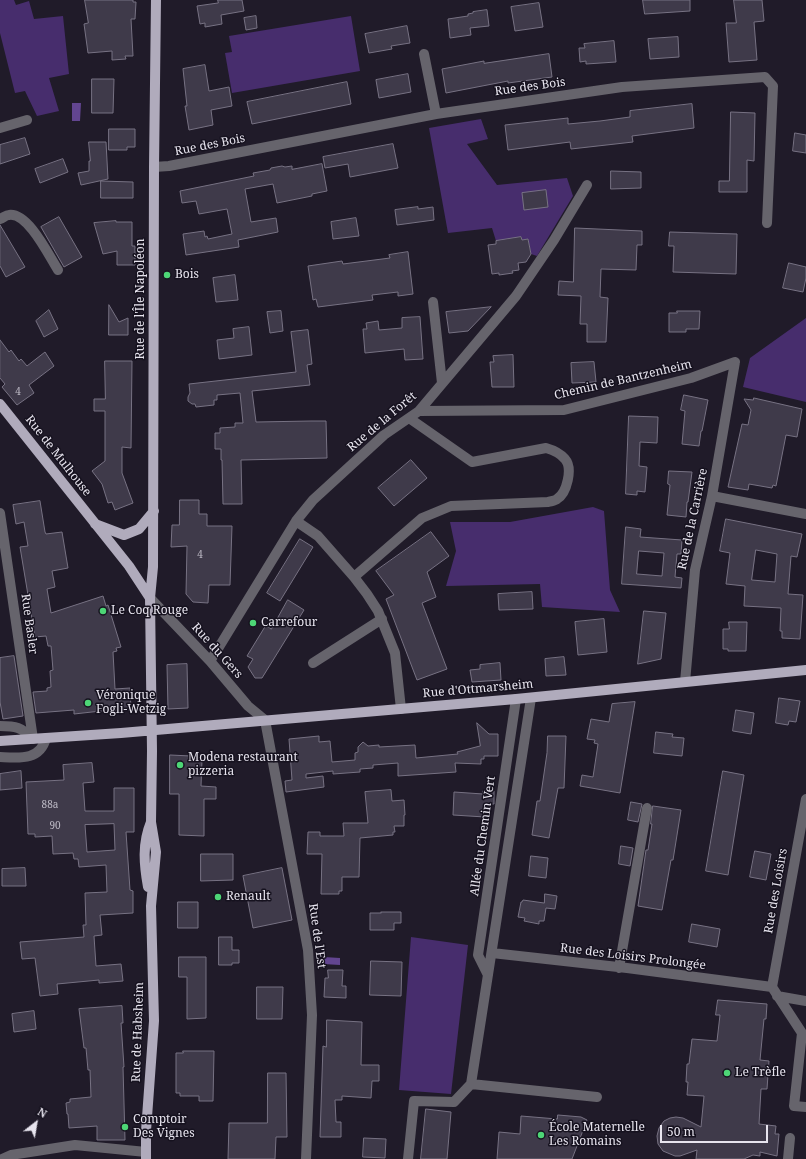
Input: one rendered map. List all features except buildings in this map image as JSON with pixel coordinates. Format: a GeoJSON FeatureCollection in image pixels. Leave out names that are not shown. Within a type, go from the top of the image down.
{"type":"FeatureCollection","features":[{"type":"Feature","properties":{"kind":"main road","name":"Rue de l'Île Napoléon"},"geometry":{"type":"LineString","coordinates":[[150,598],[154,567],[154,167],[156,0]]}},
{"type":"Feature","properties":{"kind":"main road","name":"Rue de Mulhouse"},"geometry":{"type":"LineString","coordinates":[[0,405],[129,566],[150,598]]}},
{"type":"Feature","properties":{"kind":"main road"},"geometry":{"type":"LineString","coordinates":[[95,524],[124,535],[139,529],[154,511]]}},
{"type":"Feature","properties":{"kind":"main road","name":"Rue de Habsheim"},"geometry":{"type":"LineString","coordinates":[[146,1156],[146,1131],[154,1021],[151,906],[144,855],[145,838],[151,822],[152,731],[150,598]]}},
{"type":"Feature","properties":{"kind":"main road","name":"Rue d'Ottmarsheim"},"geometry":{"type":"LineString","coordinates":[[0,741],[152,731],[531,698],[806,670]]}},
{"type":"Feature","properties":{"kind":"street"},"geometry":{"type":"LineString","coordinates":[[424,54],[436,114]]}},
{"type":"Feature","properties":{"kind":"street","name":"Rue des Bois"},"geometry":{"type":"LineString","coordinates":[[154,167],[169,166],[436,114],[622,87],[765,77],[773,86],[767,223]]}},
{"type":"Feature","properties":{"kind":"street"},"geometry":{"type":"LineString","coordinates":[[0,128],[27,120]]}},
{"type":"Feature","properties":{"kind":"street","name":"Rue de la Forêt"},"geometry":{"type":"LineString","coordinates":[[210,661],[296,521],[313,500],[384,435],[419,411],[516,296],[554,240],[586,185]]}},
{"type":"Feature","properties":{"kind":"street"},"geometry":{"type":"LineString","coordinates":[[0,219],[9,215],[16,216],[32,227],[58,270]]}},
{"type":"Feature","properties":{"kind":"street"},"geometry":{"type":"LineString","coordinates":[[434,302],[442,384]]}},
{"type":"Feature","properties":{"kind":"street","name":"Chemin de Bantzenheim"},"geometry":{"type":"LineString","coordinates":[[419,411],[564,410],[691,378],[735,362]]}},
{"type":"Feature","properties":{"kind":"street","name":"Rue de la Carrière"},"geometry":{"type":"LineString","coordinates":[[685,682],[695,570],[712,496],[735,362]]}},
{"type":"Feature","properties":{"kind":"street"},"geometry":{"type":"LineString","coordinates":[[354,577],[422,518],[451,506],[557,500],[568,482],[569,467],[566,459],[553,450],[546,448],[472,462],[409,418]]}},
{"type":"Feature","properties":{"kind":"street"},"geometry":{"type":"LineString","coordinates":[[712,496],[806,514]]}},
{"type":"Feature","properties":{"kind":"street","name":"Rue Basler"},"geometry":{"type":"LineString","coordinates":[[0,513],[32,739]]}},
{"type":"Feature","properties":{"kind":"street"},"geometry":{"type":"LineString","coordinates":[[296,521],[318,536],[354,577],[380,615],[395,653],[401,709]]}},
{"type":"Feature","properties":{"kind":"street","name":"Rue du Gers"},"geometry":{"type":"LineString","coordinates":[[150,598],[210,661],[248,706],[266,720]]}},
{"type":"Feature","properties":{"kind":"street"},"geometry":{"type":"LineString","coordinates":[[313,663],[380,615]]}},
{"type":"Feature","properties":{"kind":"street"},"geometry":{"type":"LineString","coordinates":[[408,1159],[414,1101],[454,1102],[471,1084],[531,698]]}},
{"type":"Feature","properties":{"kind":"street","name":"Allée du Chemin Vert"},"geometry":{"type":"LineString","coordinates":[[488,975],[478,954],[516,699]]}},
{"type":"Feature","properties":{"kind":"street","name":"Rue de l'Est"},"geometry":{"type":"LineString","coordinates":[[266,720],[308,950],[312,1015],[306,1159]]}},
{"type":"Feature","properties":{"kind":"street"},"geometry":{"type":"LineString","coordinates":[[0,726],[18,727],[24,730],[32,739]]}},
{"type":"Feature","properties":{"kind":"street"},"geometry":{"type":"LineString","coordinates":[[0,757],[19,758],[35,754],[44,746],[46,738]]}},
{"type":"Feature","properties":{"kind":"street","name":"Rue des Loisirs"},"geometry":{"type":"LineString","coordinates":[[774,992],[806,799]]}},
{"type":"Feature","properties":{"kind":"street"},"geometry":{"type":"LineString","coordinates":[[619,968],[647,808]]}},
{"type":"Feature","properties":{"kind":"street","name":"Rue des Loisirs Prolongée"},"geometry":{"type":"LineString","coordinates":[[492,953],[633,969],[774,992],[806,1001]]}},
{"type":"Feature","properties":{"kind":"street"},"geometry":{"type":"LineString","coordinates":[[774,992],[802,1033],[794,1106],[806,1107]]}},
{"type":"Feature","properties":{"kind":"street"},"geometry":{"type":"LineString","coordinates":[[471,1084],[597,1097]]}},
{"type":"Feature","properties":{"kind":"street"},"geometry":{"type":"LineString","coordinates":[[788,1159],[790,1138]]}},
{"type":"Feature","properties":{"kind":"street"},"geometry":{"type":"LineString","coordinates":[[2,1159],[11,1155],[75,1145],[146,1156]]}},
{"type":"Feature","properties":{"kind":"shaded area"},"geometry":{"type":"Polygon","coordinates":[[[0,0],[14,0],[16,5],[29,1],[34,19],[63,16],[69,74],[49,78],[59,111],[37,116],[25,91],[15,93],[0,33],[0,0]]]}},
{"type":"Feature","properties":{"kind":"shaded area"},"geometry":{"type":"Polygon","coordinates":[[[351,16],[360,71],[232,93],[225,53],[232,52],[229,36],[351,16]]]}},
{"type":"Feature","properties":{"kind":"shaded area"},"geometry":{"type":"Polygon","coordinates":[[[72,103],[81,103],[80,121],[72,121],[72,103]]]}},
{"type":"Feature","properties":{"kind":"shaded area"},"geometry":{"type":"Polygon","coordinates":[[[481,119],[488,139],[467,144],[497,185],[567,178],[573,196],[537,256],[531,254],[528,239],[522,240],[521,237],[496,241],[492,228],[448,233],[429,128],[481,119]]]}},
{"type":"Feature","properties":{"kind":"shaded area"},"geometry":{"type":"Polygon","coordinates":[[[806,318],[806,402],[743,387],[750,358],[806,318]]]}},
{"type":"Feature","properties":{"kind":"shaded area"},"geometry":{"type":"Polygon","coordinates":[[[593,507],[604,511],[610,590],[620,612],[542,607],[540,584],[446,586],[456,551],[450,522],[510,522],[593,507]]]}},
{"type":"Feature","properties":{"kind":"shaded area"},"geometry":{"type":"Polygon","coordinates":[[[411,937],[468,945],[451,1094],[399,1090],[411,937]]]}},
{"type":"Feature","properties":{"kind":"shaded area"},"geometry":{"type":"Polygon","coordinates":[[[324,957],[340,958],[340,965],[323,964],[324,957]]]}},
{"type":"Feature","properties":{"kind":"place","name":"Bois"},"geometry":{"type":"Point","coordinates":[167,275]}},
{"type":"Feature","properties":{"kind":"place","name":"Le Coq Rouge"},"geometry":{"type":"Point","coordinates":[103,611]}},
{"type":"Feature","properties":{"kind":"place","name":"Carrefour"},"geometry":{"type":"Point","coordinates":[253,623]}},
{"type":"Feature","properties":{"kind":"place","name":"Véronique Fogli-Wetzig"},"geometry":{"type":"Point","coordinates":[88,703]}},
{"type":"Feature","properties":{"kind":"place","name":"Modena restaurant pizzeria"},"geometry":{"type":"Point","coordinates":[180,765]}},
{"type":"Feature","properties":{"kind":"place","name":"Renault"},"geometry":{"type":"Point","coordinates":[218,897]}},
{"type":"Feature","properties":{"kind":"place","name":"Le Trèfle"},"geometry":{"type":"Point","coordinates":[727,1073]}},
{"type":"Feature","properties":{"kind":"place","name":"Comptoir Des Vignes"},"geometry":{"type":"Point","coordinates":[125,1127]}},
{"type":"Feature","properties":{"kind":"place","name":"École Maternelle Les Romains"},"geometry":{"type":"Point","coordinates":[541,1135]}}]}
